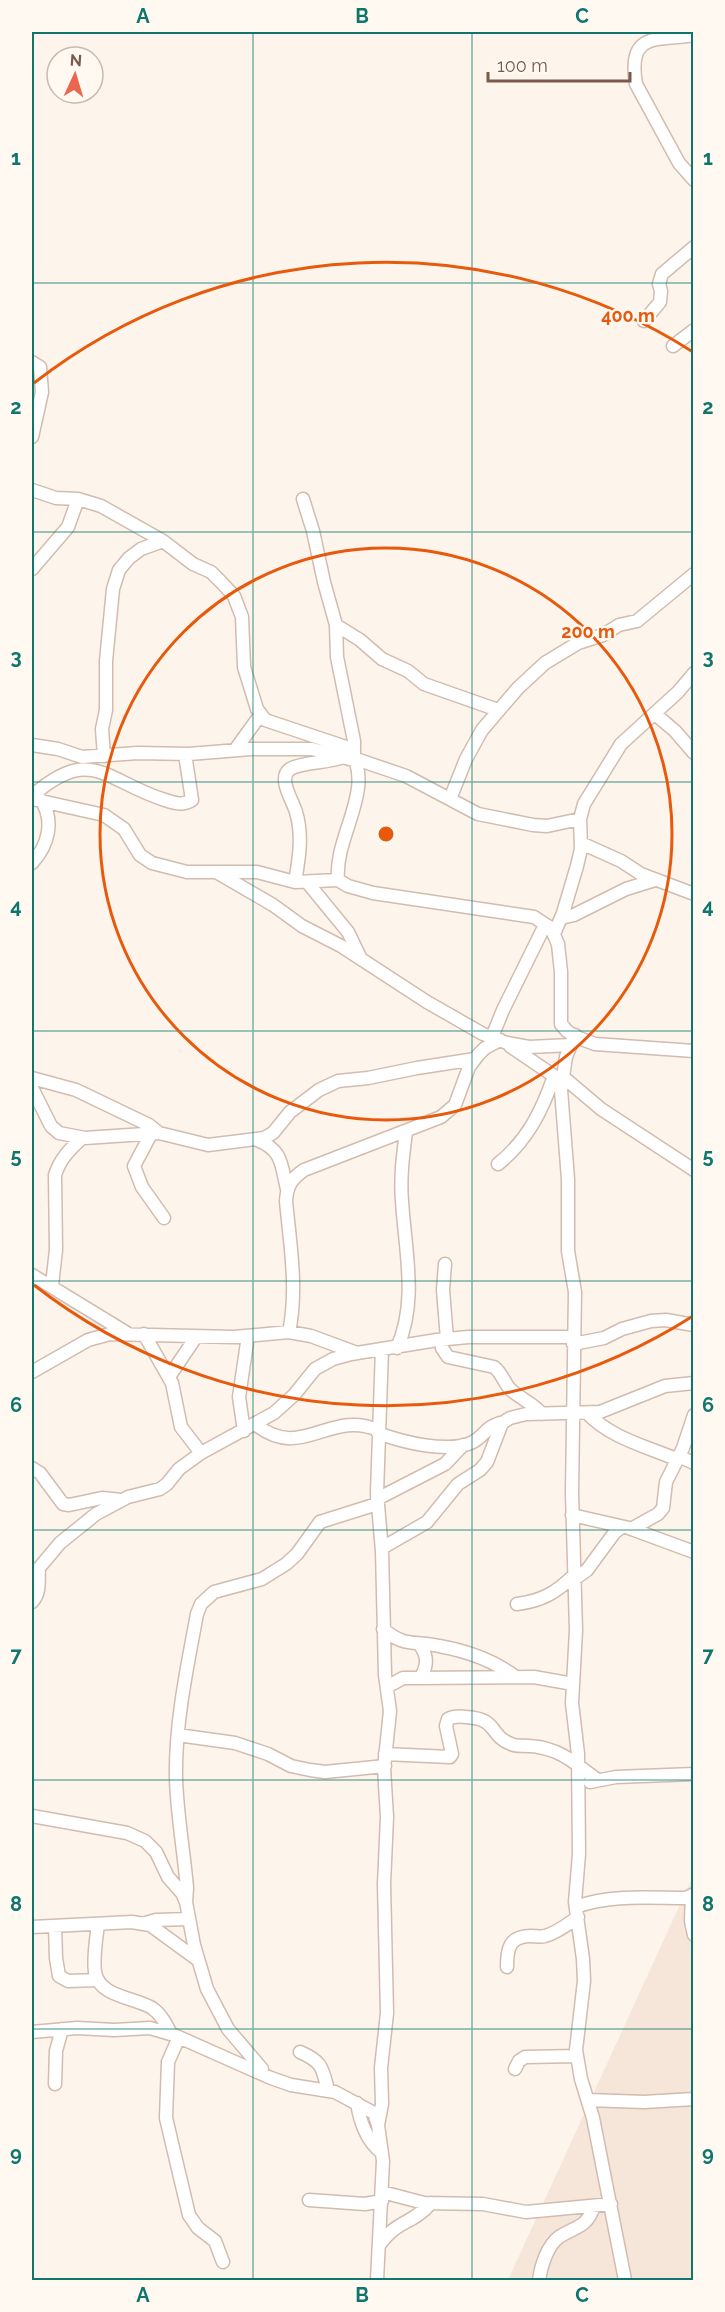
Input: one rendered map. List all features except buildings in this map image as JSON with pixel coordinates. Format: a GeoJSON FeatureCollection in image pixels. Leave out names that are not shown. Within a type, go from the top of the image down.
{"type":"FeatureCollection","features":[{"type":"Feature","properties":{"kind":"street"},"geometry":{"type":"LineString","coordinates":[[693,35],[657,38],[642,44],[637,52],[634,71],[636,84],[679,163],[693,180]]}},
{"type":"Feature","properties":{"kind":"street"},"geometry":{"type":"LineString","coordinates":[[644,321],[660,302],[659,284],[662,273],[693,247]]}},
{"type":"Feature","properties":{"kind":"street"},"geometry":{"type":"LineString","coordinates":[[673,346],[693,330]]}},
{"type":"Feature","properties":{"kind":"street"},"geometry":{"type":"LineString","coordinates":[[32,362],[40,367],[42,384],[32,437]]}},
{"type":"Feature","properties":{"kind":"street"},"geometry":{"type":"LineString","coordinates":[[32,490],[56,498],[78,499],[101,507],[163,541],[193,564],[211,572],[234,596],[242,617],[244,667],[252,694],[265,720],[349,748],[356,759]]}},
{"type":"Feature","properties":{"kind":"street"},"geometry":{"type":"LineString","coordinates":[[32,569],[68,527],[78,499]]}},
{"type":"Feature","properties":{"kind":"street"},"geometry":{"type":"LineString","coordinates":[[303,499],[336,625],[337,657],[360,780],[338,859],[338,880]]}},
{"type":"Feature","properties":{"kind":"street"},"geometry":{"type":"LineString","coordinates":[[104,756],[102,729],[106,710],[106,661],[113,589],[119,570],[129,558],[141,549],[163,541]]}},
{"type":"Feature","properties":{"kind":"street"},"geometry":{"type":"LineString","coordinates":[[450,799],[466,759],[482,730],[498,710],[545,663],[578,643],[603,635],[619,625],[637,621],[693,574]]}},
{"type":"Feature","properties":{"kind":"street"},"geometry":{"type":"LineString","coordinates":[[336,625],[360,640],[382,659],[408,671],[424,684],[498,710]]}},
{"type":"Feature","properties":{"kind":"street"},"geometry":{"type":"LineString","coordinates":[[554,934],[577,866],[581,843],[580,819],[584,804],[621,744],[655,714],[693,673]]}},
{"type":"Feature","properties":{"kind":"street"},"geometry":{"type":"LineString","coordinates":[[236,750],[261,714]]}},
{"type":"Feature","properties":{"kind":"street"},"geometry":{"type":"LineString","coordinates":[[655,714],[675,731],[693,753]]}},
{"type":"Feature","properties":{"kind":"street"},"geometry":{"type":"LineString","coordinates":[[32,745],[58,749],[82,757],[312,749],[340,758],[356,759],[406,776],[478,814],[511,822],[547,826],[580,819]]}},
{"type":"Feature","properties":{"kind":"street"},"geometry":{"type":"LineString","coordinates":[[34,797],[56,776],[73,770],[88,769],[116,777],[145,794],[178,803],[189,802],[192,800],[185,754]]}},
{"type":"Feature","properties":{"kind":"street"},"geometry":{"type":"LineString","coordinates":[[340,758],[327,763],[300,766],[288,770],[285,783],[301,826],[301,882],[348,932],[361,960]]}},
{"type":"Feature","properties":{"kind":"street"},"geometry":{"type":"LineString","coordinates":[[32,863],[44,846],[49,826],[47,809],[34,797]]}},
{"type":"Feature","properties":{"kind":"street"},"geometry":{"type":"LineString","coordinates":[[34,797],[104,815],[124,829],[140,855],[152,863],[187,872],[257,872],[301,882],[338,880],[348,886],[373,892],[534,917],[551,928],[558,944],[561,972],[561,1024],[573,1040]]}},
{"type":"Feature","properties":{"kind":"street"},"geometry":{"type":"LineString","coordinates":[[581,843],[655,880],[693,894]]}},
{"type":"Feature","properties":{"kind":"street"},"geometry":{"type":"LineString","coordinates":[[218,873],[273,905],[302,926],[341,946],[427,1002],[499,1040],[559,1078],[693,1170]]}},
{"type":"Feature","properties":{"kind":"street"},"geometry":{"type":"LineString","coordinates":[[561,918],[574,915],[626,889],[655,880]]}},
{"type":"Feature","properties":{"kind":"street"},"geometry":{"type":"LineString","coordinates":[[499,1040],[503,1010],[545,925]]}},
{"type":"Feature","properties":{"kind":"street"},"geometry":{"type":"LineString","coordinates":[[287,1189],[291,1180],[304,1170],[441,1117],[455,1105],[461,1095],[466,1073],[475,1059],[485,1048],[499,1040],[529,1047],[573,1040],[595,1044],[693,1051]]}},
{"type":"Feature","properties":{"kind":"street"},"geometry":{"type":"LineString","coordinates":[[498,1164],[517,1148],[525,1137],[559,1078],[573,1040]]}},
{"type":"Feature","properties":{"kind":"street"},"geometry":{"type":"LineString","coordinates":[[32,1088],[51,1126],[59,1133],[82,1138],[155,1134],[208,1145],[257,1140],[273,1133],[290,1112],[320,1090],[338,1081],[369,1078],[475,1059]]}},
{"type":"Feature","properties":{"kind":"street"},"geometry":{"type":"LineString","coordinates":[[32,1078],[76,1090],[150,1125],[155,1134]]}},
{"type":"Feature","properties":{"kind":"street"},"geometry":{"type":"LineString","coordinates":[[559,1078],[568,1188],[568,1251],[575,1292],[572,1515],[576,1630],[572,1703],[578,1763],[579,1854],[575,1889],[584,1959],[577,2056],[611,2204],[625,2280]]}},
{"type":"Feature","properties":{"kind":"street"},"geometry":{"type":"LineString","coordinates":[[397,1348],[404,1331],[409,1295],[401,1179],[406,1132]]}},
{"type":"Feature","properties":{"kind":"street"},"geometry":{"type":"LineString","coordinates":[[155,1134],[134,1166],[142,1187],[164,1218]]}},
{"type":"Feature","properties":{"kind":"street"},"geometry":{"type":"LineString","coordinates":[[52,1285],[56,1250],[55,1175],[58,1164],[82,1138]]}},
{"type":"Feature","properties":{"kind":"street"},"geometry":{"type":"LineString","coordinates":[[257,1140],[277,1153],[282,1163],[287,1189],[293,1281],[293,1313],[289,1332]]}},
{"type":"Feature","properties":{"kind":"street"},"geometry":{"type":"LineString","coordinates":[[445,1264],[442,1348],[448,1357],[499,1370],[511,1390],[542,1414]]}},
{"type":"Feature","properties":{"kind":"street"},"geometry":{"type":"LineString","coordinates":[[32,1275],[52,1285],[127,1334]]}},
{"type":"Feature","properties":{"kind":"street"},"geometry":{"type":"LineString","coordinates":[[32,1602],[37,1596],[39,1568],[60,1543],[96,1514],[124,1500],[160,1489],[179,1469],[201,1453],[274,1413],[294,1395],[315,1369],[333,1359],[444,1339],[468,1337],[573,1341],[604,1338],[622,1329],[651,1321],[666,1320],[693,1325]]}},
{"type":"Feature","properties":{"kind":"street"},"geometry":{"type":"LineString","coordinates":[[32,1372],[88,1340],[110,1334],[248,1336],[289,1332],[311,1335],[357,1353]]}},
{"type":"Feature","properties":{"kind":"street"},"geometry":{"type":"LineString","coordinates":[[144,1334],[169,1377],[181,1427],[201,1453]]}},
{"type":"Feature","properties":{"kind":"street"},"geometry":{"type":"LineString","coordinates":[[169,1377],[196,1336]]}},
{"type":"Feature","properties":{"kind":"street"},"geometry":{"type":"LineString","coordinates":[[244,1431],[239,1397],[248,1336]]}},
{"type":"Feature","properties":{"kind":"street"},"geometry":{"type":"LineString","coordinates":[[378,2125],[382,2104],[381,2068],[387,2013],[384,1884],[387,1817],[385,1760],[390,1725],[383,1629],[382,1548],[377,1502],[382,1349]]}},
{"type":"Feature","properties":{"kind":"street"},"geometry":{"type":"LineString","coordinates":[[255,1424],[268,1434],[290,1440],[342,1425],[359,1424],[393,1439],[439,1447],[463,1445],[477,1440],[489,1427],[526,1414],[587,1413],[610,1408],[665,1386],[693,1383]]}},
{"type":"Feature","properties":{"kind":"street"},"geometry":{"type":"LineString","coordinates":[[587,1413],[599,1425],[615,1435],[693,1463]]}},
{"type":"Feature","properties":{"kind":"street"},"geometry":{"type":"LineString","coordinates":[[517,1604],[544,1598],[557,1591],[587,1570],[615,1532],[652,1517],[663,1508],[666,1482],[683,1448],[693,1415]]}},
{"type":"Feature","properties":{"kind":"street"},"geometry":{"type":"LineString","coordinates":[[382,1548],[427,1522],[458,1484],[480,1470],[487,1462],[496,1435],[504,1422]]}},
{"type":"Feature","properties":{"kind":"street"},"geometry":{"type":"LineString","coordinates":[[186,1902],[187,1888],[177,1807],[178,1735],[182,1696],[197,1614],[206,1598],[214,1592],[270,1575],[297,1554],[320,1522],[377,1502],[445,1464],[463,1445]]}},
{"type":"Feature","properties":{"kind":"street"},"geometry":{"type":"LineString","coordinates":[[32,1468],[40,1473],[63,1504],[69,1505],[102,1498],[124,1500]]}},
{"type":"Feature","properties":{"kind":"street"},"geometry":{"type":"LineString","coordinates":[[572,1515],[627,1528],[693,1552]]}},
{"type":"Feature","properties":{"kind":"street"},"geometry":{"type":"LineString","coordinates":[[652,1517],[653,1528],[658,1538]]}},
{"type":"Feature","properties":{"kind":"street"},"geometry":{"type":"LineString","coordinates":[[383,1629],[405,1643],[442,1646],[493,1662],[516,1677]]}},
{"type":"Feature","properties":{"kind":"street"},"geometry":{"type":"LineString","coordinates":[[419,1644],[427,1658],[421,1677]]}},
{"type":"Feature","properties":{"kind":"street"},"geometry":{"type":"LineString","coordinates":[[387,1687],[403,1678],[421,1677],[534,1677],[573,1684]]}},
{"type":"Feature","properties":{"kind":"street"},"geometry":{"type":"LineString","coordinates":[[178,1735],[235,1743],[267,1754],[291,1766],[325,1772],[385,1760],[450,1757],[452,1748],[447,1722],[450,1717],[457,1716],[485,1719],[500,1736],[512,1745],[542,1748],[578,1763],[598,1780]]}},
{"type":"Feature","properties":{"kind":"street"},"geometry":{"type":"LineString","coordinates":[[578,1786],[598,1780],[693,1774]]}},
{"type":"Feature","properties":{"kind":"street"},"geometry":{"type":"LineString","coordinates":[[32,1816],[128,1833],[146,1841],[156,1852],[168,1877],[182,1893],[186,1902],[207,1989],[228,2029],[252,2060],[271,2078]]}},
{"type":"Feature","properties":{"kind":"street"},"geometry":{"type":"LineString","coordinates":[[507,1967],[509,1944],[514,1940],[529,1936],[543,1937],[556,1932],[589,1902],[633,1898],[686,1898],[693,1894]]}},
{"type":"Feature","properties":{"kind":"street"},"geometry":{"type":"LineString","coordinates":[[693,1894],[691,1921],[693,1935]]}},
{"type":"Feature","properties":{"kind":"street"},"geometry":{"type":"LineString","coordinates":[[142,1924],[156,1920],[189,1919]]}},
{"type":"Feature","properties":{"kind":"street"},"geometry":{"type":"LineString","coordinates":[[32,1927],[132,1922],[150,1925],[199,1961]]}},
{"type":"Feature","properties":{"kind":"street"},"geometry":{"type":"LineString","coordinates":[[98,1925],[95,1971],[102,1987],[151,2007],[159,2013],[175,2035]]}},
{"type":"Feature","properties":{"kind":"street"},"geometry":{"type":"LineString","coordinates":[[55,1926],[59,1976],[68,1981],[98,1980]]}},
{"type":"Feature","properties":{"kind":"street"},"geometry":{"type":"LineString","coordinates":[[32,2032],[62,2029],[150,2028],[175,2035],[291,2085],[328,2090],[374,2113],[378,2125],[381,2152],[382,2196],[377,2280]]}},
{"type":"Feature","properties":{"kind":"street"},"geometry":{"type":"LineString","coordinates":[[56,2084],[56,2051],[62,2029]]}},
{"type":"Feature","properties":{"kind":"street"},"geometry":{"type":"LineString","coordinates":[[175,2035],[168,2062],[166,2118],[189,2215],[198,2228],[215,2241],[224,2262]]}},
{"type":"Feature","properties":{"kind":"street"},"geometry":{"type":"LineString","coordinates":[[300,2052],[315,2058],[320,2064],[328,2090]]}},
{"type":"Feature","properties":{"kind":"street"},"geometry":{"type":"LineString","coordinates":[[515,2068],[525,2057],[577,2056]]}},
{"type":"Feature","properties":{"kind":"street"},"geometry":{"type":"LineString","coordinates":[[588,2100],[644,2102],[693,2099]]}},
{"type":"Feature","properties":{"kind":"street"},"geometry":{"type":"LineString","coordinates":[[357,2103],[365,2132],[381,2152]]}},
{"type":"Feature","properties":{"kind":"street"},"geometry":{"type":"LineString","coordinates":[[309,2200],[365,2204],[382,2196],[431,2203],[497,2205],[526,2212],[611,2204]]}},
{"type":"Feature","properties":{"kind":"street"},"geometry":{"type":"LineString","coordinates":[[380,2244],[395,2226],[422,2214],[431,2203]]}},
{"type":"Feature","properties":{"kind":"street"},"geometry":{"type":"LineString","coordinates":[[539,2280],[551,2245],[558,2238],[582,2226],[588,2220],[594,2206]]}},
{"type":"Feature","properties":{"kind":"shaded area"},"geometry":{"type":"Polygon","coordinates":[[[693,1876],[693,2280],[508,2280],[693,1876]]]}}]}
